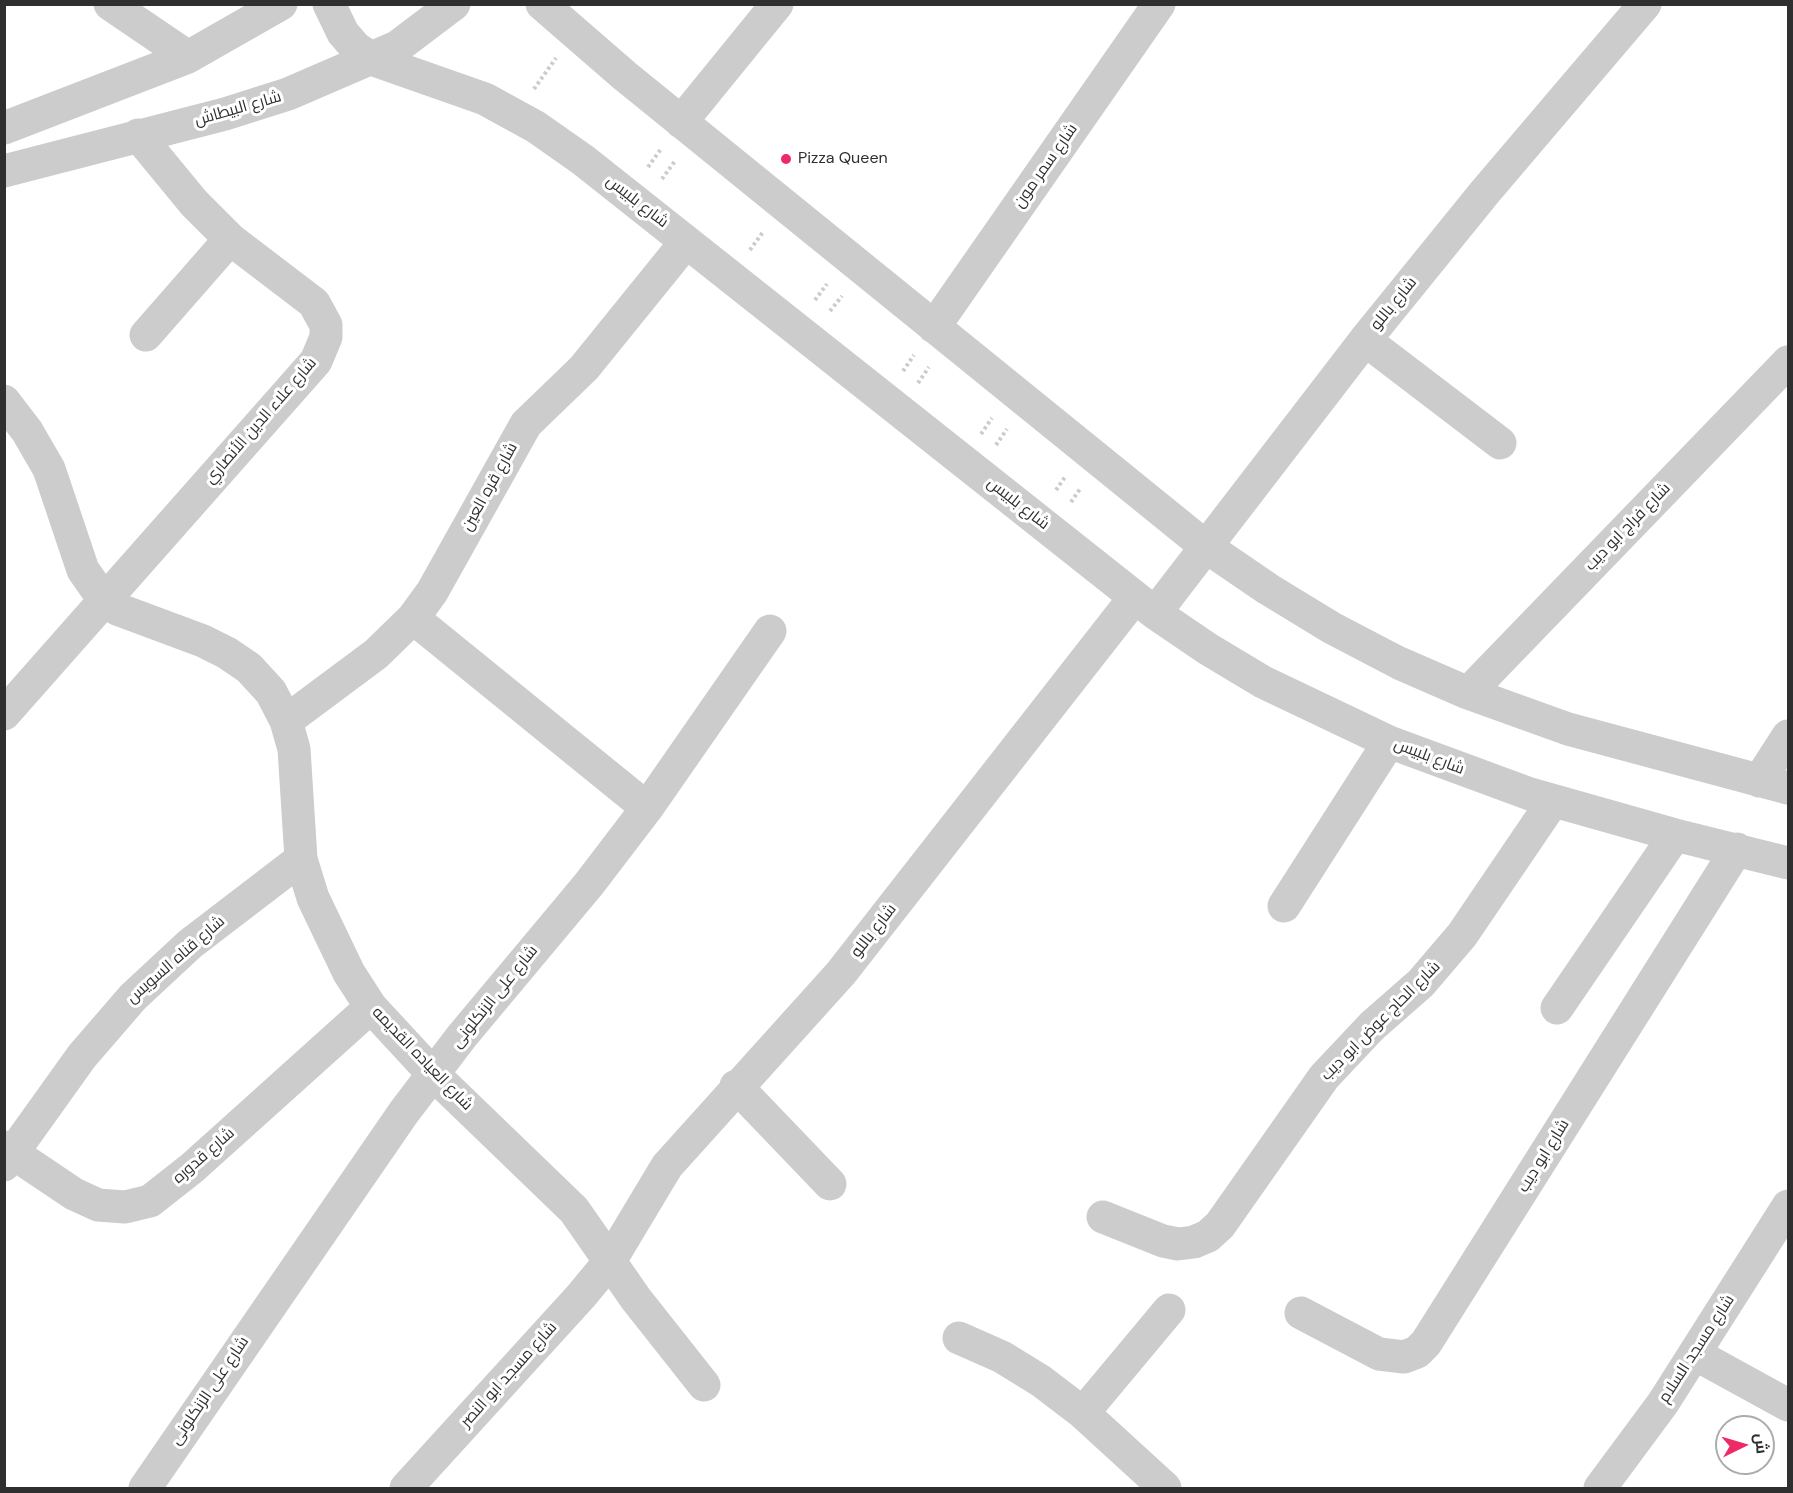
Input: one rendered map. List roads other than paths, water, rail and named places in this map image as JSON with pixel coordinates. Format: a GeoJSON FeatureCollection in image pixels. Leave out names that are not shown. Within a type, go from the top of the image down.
{"type":"FeatureCollection","features":[{"type":"Feature","properties":{"kind":"street"},"geometry":{"type":"LineString","coordinates":[[110,4],[188,57]]}},
{"type":"Feature","properties":{"kind":"street"},"geometry":{"type":"LineString","coordinates":[[4,128],[188,57],[281,4]]}},
{"type":"Feature","properties":{"kind":"street","name":"شارع بلبيس"},"geometry":{"type":"LineString","coordinates":[[329,4],[343,33],[357,48],[374,60],[484,99],[583,160],[1145,605],[1208,649],[1263,682],[1389,742],[1553,801],[1788,863]]}},
{"type":"Feature","properties":{"kind":"street","name":"شارع البيطاش"},"geometry":{"type":"LineString","coordinates":[[4,171],[225,114],[288,94],[374,60],[419,33],[454,4]]}},
{"type":"Feature","properties":{"kind":"street"},"geometry":{"type":"LineString","coordinates":[[542,4],[573,33],[688,128],[1205,546],[1268,589],[1332,628],[1399,663],[1468,693],[1568,729],[1774,785],[1788,736]]}},
{"type":"Feature","properties":{"kind":"street"},"geometry":{"type":"LineString","coordinates":[[688,128],[777,4]]}},
{"type":"Feature","properties":{"kind":"street","name":"شارع سمر مون"},"geometry":{"type":"LineString","coordinates":[[942,334],[1159,4]]}},
{"type":"Feature","properties":{"kind":"street","name":"شارع باللو"},"geometry":{"type":"LineString","coordinates":[[610,1261],[667,1166],[736,1086],[842,973],[1145,605],[1205,546],[1365,340],[1485,192],[1645,4]]}},
{"type":"Feature","properties":{"kind":"street","name":"شارع علاء الدين الأنصاري"},"geometry":{"type":"LineString","coordinates":[[4,714],[323,350],[326,325],[314,303],[230,239],[194,203],[138,135]]}},
{"type":"Feature","properties":{"kind":"street"},"geometry":{"type":"LineString","coordinates":[[146,335],[230,239]]}},
{"type":"Feature","properties":{"kind":"street","name":"شارع قره العين"},"geometry":{"type":"LineString","coordinates":[[286,721],[376,654],[413,618],[438,582],[526,424],[584,368],[686,242]]}},
{"type":"Feature","properties":{"kind":"street"},"geometry":{"type":"LineString","coordinates":[[1365,340],[1500,442]]}},
{"type":"Feature","properties":{"kind":"street","name":"شارع فراج ابو ديب"},"geometry":{"type":"LineString","coordinates":[[1468,693],[1788,362]]}},
{"type":"Feature","properties":{"kind":"street","name":"شارع العياده القديمه"},"geometry":{"type":"LineString","coordinates":[[4,401],[27,431],[49,469],[83,570],[104,600],[117,609],[203,641],[227,653],[249,668],[271,692],[286,721],[294,750],[301,859],[313,898],[349,973],[371,1007],[432,1074],[553,1187],[580,1218],[704,1385]]}},
{"type":"Feature","properties":{"kind":"street"},"geometry":{"type":"LineString","coordinates":[[413,618],[647,808]]}},
{"type":"Feature","properties":{"kind":"street","name":"شارع على الزنكلونى"},"geometry":{"type":"LineString","coordinates":[[145,1488],[304,1255],[432,1074],[589,884],[647,808],[770,630]]}},
{"type":"Feature","properties":{"kind":"street"},"geometry":{"type":"LineString","coordinates":[[1284,906],[1389,742]]}},
{"type":"Feature","properties":{"kind":"street","name":"شارع الحاج عوض ابو ديب"},"geometry":{"type":"LineString","coordinates":[[1103,1217],[1163,1241],[1178,1244],[1194,1242],[1208,1236],[1220,1225],[1324,1077],[1372,1026],[1421,983],[1456,943],[1553,801]]}},
{"type":"Feature","properties":{"kind":"street"},"geometry":{"type":"LineString","coordinates":[[1557,1008],[1675,835]]}},
{"type":"Feature","properties":{"kind":"street","name":"شارع ابو ديب"},"geometry":{"type":"LineString","coordinates":[[1301,1313],[1379,1354],[1404,1357],[1417,1352],[1426,1343],[1737,849]]}},
{"type":"Feature","properties":{"kind":"street","name":"شارع قناه السويس"},"geometry":{"type":"LineString","coordinates":[[7,1155],[82,1056],[133,997],[190,944],[301,859]]}},
{"type":"Feature","properties":{"kind":"street","name":"شارع قدوره"},"geometry":{"type":"LineString","coordinates":[[7,1155],[74,1194],[98,1205],[125,1208],[150,1201],[192,1168],[371,1007]]}},
{"type":"Feature","properties":{"kind":"street"},"geometry":{"type":"LineString","coordinates":[[736,1086],[830,1184]]}},
{"type":"Feature","properties":{"kind":"street","name":"شارع مسجد السلام"},"geometry":{"type":"LineString","coordinates":[[1600,1488],[1695,1354],[1788,1206]]}},
{"type":"Feature","properties":{"kind":"street","name":"شارع مسجد ابو النصر"},"geometry":{"type":"LineString","coordinates":[[406,1488],[581,1296],[610,1261]]}},
{"type":"Feature","properties":{"kind":"street"},"geometry":{"type":"LineString","coordinates":[[1083,1413],[1169,1310]]}},
{"type":"Feature","properties":{"kind":"street"},"geometry":{"type":"LineString","coordinates":[[959,1338],[1012,1363],[1041,1381],[1083,1413],[1165,1488]]}},
{"type":"Feature","properties":{"kind":"street"},"geometry":{"type":"LineString","coordinates":[[1695,1354],[1788,1405]]}},
{"type":"Feature","properties":{"kind":"place","name":"Pizza Queen"},"geometry":{"type":"Point","coordinates":[786,159]}}]}
